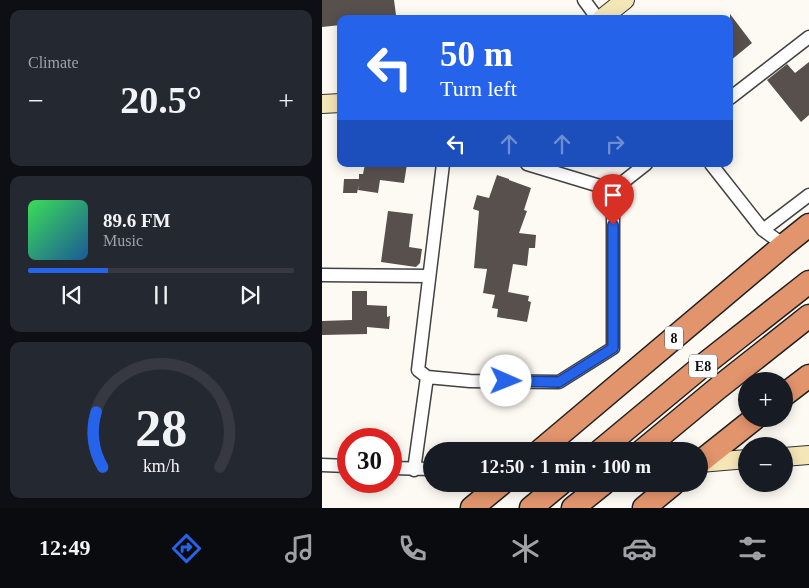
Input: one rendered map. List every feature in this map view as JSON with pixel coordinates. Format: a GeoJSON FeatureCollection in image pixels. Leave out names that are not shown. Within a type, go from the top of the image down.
{"type":"FeatureCollection","features":[{"type":"Feature","properties":{"kind":"highway","name":"8"},"geometry":{"type":"LineString","coordinates":[[551,442],[808,225]]}},
{"type":"Feature","properties":{"kind":"highway","name":"E8"},"geometry":{"type":"LineString","coordinates":[[611,442],[808,282]]}},
{"type":"Feature","properties":{"kind":"highway","name":"E8"},"geometry":{"type":"LineString","coordinates":[[653,442],[808,316]]}},
{"type":"Feature","properties":{"kind":"highway"},"geometry":{"type":"LineString","coordinates":[[793,388],[808,376]]}},
{"type":"Feature","properties":{"kind":"highway"},"geometry":{"type":"LineString","coordinates":[[708,456],[744,427]]}},
{"type":"Feature","properties":{"kind":"highway"},"geometry":{"type":"LineString","coordinates":[[472,508],[491,492]]}},
{"type":"Feature","properties":{"kind":"highway"},"geometry":{"type":"LineString","coordinates":[[531,508],[550,492]]}},
{"type":"Feature","properties":{"kind":"highway"},"geometry":{"type":"LineString","coordinates":[[573,508],[593,492]]}},
{"type":"Feature","properties":{"kind":"highway"},"geometry":{"type":"LineString","coordinates":[[644,508],[663,492]]}},
{"type":"Feature","properties":{"kind":"main road"},"geometry":{"type":"LineString","coordinates":[[604,15],[625,0]]}},
{"type":"Feature","properties":{"kind":"main road"},"geometry":{"type":"LineString","coordinates":[[322,104],[337,103]]}},
{"type":"Feature","properties":{"kind":"main road"},"geometry":{"type":"LineString","coordinates":[[793,456],[808,455]]}},
{"type":"Feature","properties":{"kind":"main road"},"geometry":{"type":"LineString","coordinates":[[708,462],[738,460]]}},
{"type":"Feature","properties":{"kind":"street"},"geometry":{"type":"LineString","coordinates":[[584,0],[596,15]]}},
{"type":"Feature","properties":{"kind":"street"},"geometry":{"type":"LineString","coordinates":[[733,96],[808,37]]}},
{"type":"Feature","properties":{"kind":"street"},"geometry":{"type":"LineString","coordinates":[[443,167],[418,370],[427,377],[470,381],[559,382],[613,348],[613,190]]}},
{"type":"Feature","properties":{"kind":"street"},"geometry":{"type":"LineString","coordinates":[[537,167],[613,190]]}},
{"type":"Feature","properties":{"kind":"street"},"geometry":{"type":"LineString","coordinates":[[613,190],[642,167]]}},
{"type":"Feature","properties":{"kind":"street"},"geometry":{"type":"LineString","coordinates":[[714,167],[763,230],[784,245]]}},
{"type":"Feature","properties":{"kind":"street"},"geometry":{"type":"LineString","coordinates":[[763,230],[808,195]]}},
{"type":"Feature","properties":{"kind":"street"},"geometry":{"type":"LineString","coordinates":[[322,275],[429,276]]}},
{"type":"Feature","properties":{"kind":"street"},"geometry":{"type":"LineString","coordinates":[[414,470],[427,377]]}},
{"type":"Feature","properties":{"kind":"street"},"geometry":{"type":"LineString","coordinates":[[322,465],[337,466]]}},
{"type":"Feature","properties":{"kind":"street"},"geometry":{"type":"LineString","coordinates":[[402,469],[423,470]]}},
{"type":"Feature","properties":{"kind":"building"},"geometry":{"type":"Polygon","coordinates":[[[322,0],[394,0],[396,15],[337,15],[337,25],[322,27],[322,0]]]}},
{"type":"Feature","properties":{"kind":"building"},"geometry":{"type":"Polygon","coordinates":[[[733,18],[752,43],[733,59],[733,18]]]}},
{"type":"Feature","properties":{"kind":"building"},"geometry":{"type":"Polygon","coordinates":[[[809,62],[809,115],[801,122],[767,80],[787,64],[795,73],[809,62]]]}},
{"type":"Feature","properties":{"kind":"building"},"geometry":{"type":"Polygon","coordinates":[[[364,167],[407,167],[404,183],[380,180],[378,193],[358,190],[359,184],[357,193],[343,193],[344,179],[359,179],[359,174],[363,174],[364,167]]]}},
{"type":"Feature","properties":{"kind":"building"},"geometry":{"type":"Polygon","coordinates":[[[497,175],[531,188],[524,210],[527,211],[519,233],[536,235],[535,248],[529,248],[527,266],[513,264],[508,292],[529,296],[528,301],[531,302],[527,322],[497,317],[498,309],[492,308],[495,295],[483,293],[487,269],[474,268],[479,211],[473,209],[477,195],[489,198],[497,175]]]}},
{"type":"Feature","properties":{"kind":"building"},"geometry":{"type":"Polygon","coordinates":[[[388,211],[413,214],[409,247],[422,249],[420,263],[416,267],[381,262],[388,211]]]}},
{"type":"Feature","properties":{"kind":"building"},"geometry":{"type":"Polygon","coordinates":[[[352,291],[367,291],[367,305],[387,306],[387,317],[390,316],[389,329],[367,327],[367,334],[322,335],[322,321],[352,320],[352,291]]]}},
{"type":"Feature","properties":{"kind":"route"},"geometry":{"type":"LineString","coordinates":[[506,381],[559,382],[613,348],[613,225]]}}]}
